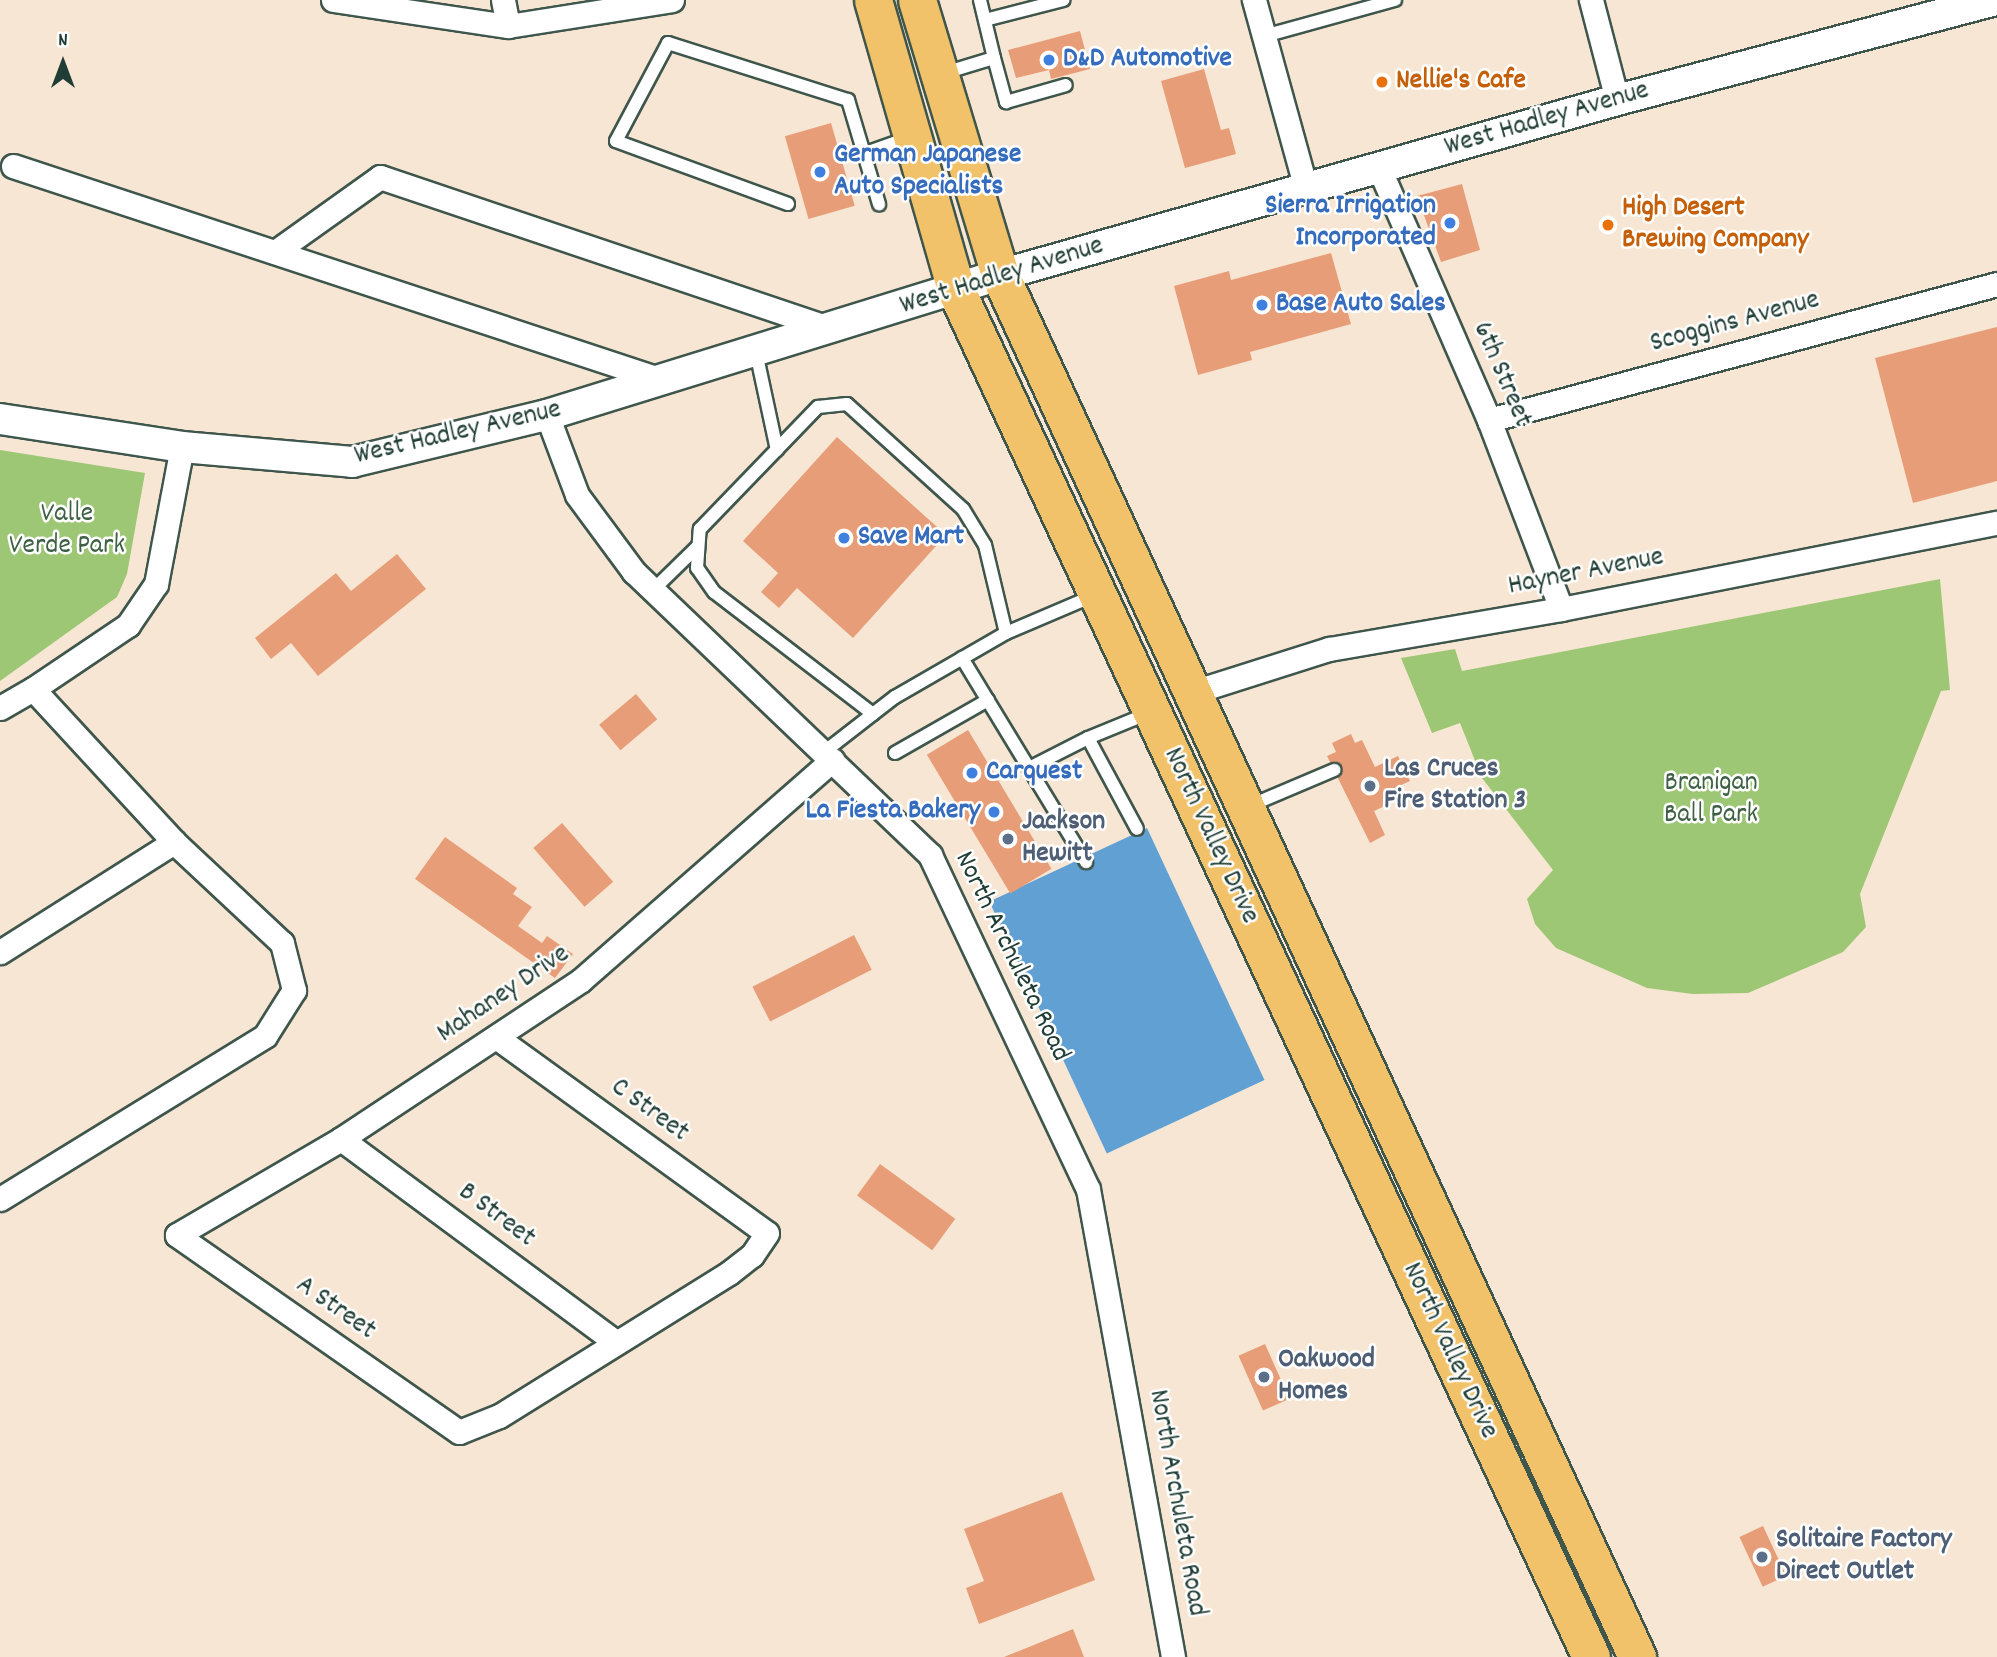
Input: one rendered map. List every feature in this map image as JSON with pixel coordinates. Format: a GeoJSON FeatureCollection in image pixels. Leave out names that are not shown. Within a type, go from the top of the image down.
{"type":"FeatureCollection","features":[{"type":"Feature","properties":{"kind":"main road","name":"North Valley Drive"},"geometry":{"type":"LineString","coordinates":[[873,0],[956,290],[1591,1657]]}},
{"type":"Feature","properties":{"kind":"main road","name":"North Valley Drive"},"geometry":{"type":"LineString","coordinates":[[917,0],[1000,275],[1189,693],[1637,1657]]}},
{"type":"Feature","properties":{"kind":"street"},"geometry":{"type":"LineString","coordinates":[[333,0],[508,26],[673,0]]}},
{"type":"Feature","properties":{"kind":"street"},"geometry":{"type":"LineString","coordinates":[[503,0],[508,26]]}},
{"type":"Feature","properties":{"kind":"street"},"geometry":{"type":"LineString","coordinates":[[1254,0],[1306,189]]}},
{"type":"Feature","properties":{"kind":"street"},"geometry":{"type":"LineString","coordinates":[[1591,0],[1617,100]]}},
{"type":"Feature","properties":{"kind":"street","name":"West Hadley Avenue"},"geometry":{"type":"LineString","coordinates":[[0,419],[182,447],[352,462],[547,415],[833,329],[1000,275],[1936,8],[1996,0]]}},
{"type":"Feature","properties":{"kind":"street"},"geometry":{"type":"LineString","coordinates":[[13,166],[662,380]]}},
{"type":"Feature","properties":{"kind":"street","name":"6th Street"},"geometry":{"type":"LineString","coordinates":[[1379,168],[1489,420],[1561,609]]}},
{"type":"Feature","properties":{"kind":"street"},"geometry":{"type":"LineString","coordinates":[[275,252],[380,177],[833,329]]}},
{"type":"Feature","properties":{"kind":"street","name":"Scoggins Avenue"},"geometry":{"type":"LineString","coordinates":[[1489,420],[1997,284]]}},
{"type":"Feature","properties":{"kind":"street","name":"North Archuleta Road"},"geometry":{"type":"LineString","coordinates":[[547,415],[577,495],[634,572],[930,855],[1088,1189],[1173,1657]]}},
{"type":"Feature","properties":{"kind":"street"},"geometry":{"type":"LineString","coordinates":[[0,708],[33,690],[128,625],[156,584],[182,447]]}},
{"type":"Feature","properties":{"kind":"street","name":"Hayner Avenue"},"geometry":{"type":"LineString","coordinates":[[1189,693],[1329,649],[1561,609],[1997,523]]}},
{"type":"Feature","properties":{"kind":"street"},"geometry":{"type":"LineString","coordinates":[[0,1199],[265,1036],[294,990],[282,943],[174,842],[33,690]]}},
{"type":"Feature","properties":{"kind":"street","name":"Mahaney Drive"},"geometry":{"type":"LineString","coordinates":[[177,1234],[341,1139],[581,981],[828,756]]}},
{"type":"Feature","properties":{"kind":"street"},"geometry":{"type":"LineString","coordinates":[[0,952],[174,842]]}},
{"type":"Feature","properties":{"kind":"street","name":"C Street"},"geometry":{"type":"LineString","coordinates":[[496,1037],[767,1233],[752,1255],[729,1273],[615,1342]]}},
{"type":"Feature","properties":{"kind":"street","name":"B Street"},"geometry":{"type":"LineString","coordinates":[[341,1139],[615,1342]]}},
{"type":"Feature","properties":{"kind":"street","name":"A Street"},"geometry":{"type":"LineString","coordinates":[[177,1234],[458,1432],[499,1416],[615,1342]]}},
{"type":"Feature","properties":{"kind":"lane"},"geometry":{"type":"LineString","coordinates":[[980,0],[1006,102],[1066,85]]}},
{"type":"Feature","properties":{"kind":"lane"},"geometry":{"type":"LineString","coordinates":[[985,20],[1063,0]]}},
{"type":"Feature","properties":{"kind":"lane"},"geometry":{"type":"LineString","coordinates":[[1264,36],[1395,0]]}},
{"type":"Feature","properties":{"kind":"lane"},"geometry":{"type":"LineString","coordinates":[[788,204],[616,141],[668,43],[848,100],[879,204]]}},
{"type":"Feature","properties":{"kind":"lane"},"geometry":{"type":"LineString","coordinates":[[940,74],[994,58]]}},
{"type":"Feature","properties":{"kind":"lane"},"geometry":{"type":"LineString","coordinates":[[863,154],[912,136]]}},
{"type":"Feature","properties":{"kind":"lane"},"geometry":{"type":"LineString","coordinates":[[756,352],[777,450]]}},
{"type":"Feature","properties":{"kind":"lane"},"geometry":{"type":"LineString","coordinates":[[873,714],[714,592],[697,568],[700,529],[818,407],[847,404],[963,509],[985,545],[1006,633]]}},
{"type":"Feature","properties":{"kind":"lane"},"geometry":{"type":"LineString","coordinates":[[653,590],[697,547]]}},
{"type":"Feature","properties":{"kind":"lane"},"geometry":{"type":"LineString","coordinates":[[828,756],[873,714],[962,658],[1006,633],[1098,594]]}},
{"type":"Feature","properties":{"kind":"lane"},"geometry":{"type":"LineString","coordinates":[[962,658],[1086,862]]}},
{"type":"Feature","properties":{"kind":"lane"},"geometry":{"type":"LineString","coordinates":[[895,753],[988,700]]}},
{"type":"Feature","properties":{"kind":"lane"},"geometry":{"type":"LineString","coordinates":[[1029,768],[1088,738],[1153,712]]}},
{"type":"Feature","properties":{"kind":"lane"},"geometry":{"type":"LineString","coordinates":[[1088,738],[1137,830]]}},
{"type":"Feature","properties":{"kind":"lane"},"geometry":{"type":"LineString","coordinates":[[1243,808],[1334,771]]}},
{"type":"Feature","properties":{"kind":"green space","name":"Valle Verde Park"},"geometry":{"type":"Polygon","coordinates":[[[0,450],[145,473],[127,574],[117,597],[0,681],[0,450]]]}},
{"type":"Feature","properties":{"kind":"green space","name":"Branigan Ball Park"},"geometry":{"type":"Polygon","coordinates":[[[1940,579],[1950,690],[1941,691],[1860,894],[1866,927],[1843,952],[1748,993],[1693,994],[1647,988],[1556,948],[1535,924],[1527,899],[1553,870],[1482,778],[1460,723],[1432,733],[1401,658],[1455,649],[1462,671],[1940,579]]]}},
{"type":"Feature","properties":{"kind":"water"},"geometry":{"type":"Polygon","coordinates":[[[1147,828],[1264,1080],[1107,1153],[989,902],[1147,828]]]}},
{"type":"Feature","properties":{"kind":"building","name":"D&D Automotive"},"geometry":{"type":"Polygon","coordinates":[[[1080,31],[1090,69],[1051,79],[1049,70],[1016,78],[1008,50],[1080,31]]]}},
{"type":"Feature","properties":{"kind":"building"},"geometry":{"type":"Polygon","coordinates":[[[1204,69],[1221,130],[1229,128],[1236,154],[1185,168],[1161,81],[1204,69]]]}},
{"type":"Feature","properties":{"kind":"building","name":"German Japanese Auto Specialists"},"geometry":{"type":"Polygon","coordinates":[[[831,123],[855,206],[809,219],[785,136],[831,123]]]}},
{"type":"Feature","properties":{"kind":"building","name":"Sierra Irrigation Incorporated"},"geometry":{"type":"Polygon","coordinates":[[[1462,184],[1480,250],[1441,262],[1417,196],[1462,184]]]}},
{"type":"Feature","properties":{"kind":"building","name":"Base Auto Sales"},"geometry":{"type":"Polygon","coordinates":[[[1331,253],[1351,324],[1250,352],[1252,360],[1198,375],[1174,286],[1229,271],[1231,280],[1331,253]]]}},
{"type":"Feature","properties":{"kind":"building"},"geometry":{"type":"Polygon","coordinates":[[[1997,327],[1997,481],[1913,503],[1875,358],[1997,327]]]}},
{"type":"Feature","properties":{"kind":"building","name":"Save Mart"},"geometry":{"type":"Polygon","coordinates":[[[837,437],[946,535],[853,638],[797,588],[779,608],[761,592],[778,573],[743,541],[837,437]]]}},
{"type":"Feature","properties":{"kind":"building"},"geometry":{"type":"Polygon","coordinates":[[[397,554],[426,589],[318,676],[291,643],[271,659],[255,638],[336,573],[351,591],[397,554]]]}},
{"type":"Feature","properties":{"kind":"building"},"geometry":{"type":"Polygon","coordinates":[[[636,694],[657,719],[620,750],[599,725],[636,694]]]}},
{"type":"Feature","properties":{"kind":"building"},"geometry":{"type":"Polygon","coordinates":[[[968,730],[1051,869],[1010,894],[927,755],[968,730]]]}},
{"type":"Feature","properties":{"kind":"building","name":"Las Cruces Fire Station 3"},"geometry":{"type":"Polygon","coordinates":[[[1351,734],[1355,743],[1362,740],[1375,767],[1398,756],[1410,781],[1386,792],[1391,803],[1374,811],[1385,835],[1370,843],[1327,756],[1336,752],[1332,743],[1351,734]]]}},
{"type":"Feature","properties":{"kind":"building"},"geometry":{"type":"Polygon","coordinates":[[[562,823],[613,882],[584,907],[533,848],[562,823]]]}},
{"type":"Feature","properties":{"kind":"building"},"geometry":{"type":"Polygon","coordinates":[[[445,837],[517,888],[513,894],[532,907],[518,926],[542,943],[547,936],[573,954],[555,978],[415,879],[445,837]]]}},
{"type":"Feature","properties":{"kind":"building"},"geometry":{"type":"Polygon","coordinates":[[[854,935],[872,970],[770,1022],[752,987],[854,935]]]}},
{"type":"Feature","properties":{"kind":"building"},"geometry":{"type":"Polygon","coordinates":[[[880,1164],[955,1219],[932,1250],[857,1196],[880,1164]]]}},
{"type":"Feature","properties":{"kind":"building","name":"Oakwood Homes"},"geometry":{"type":"Polygon","coordinates":[[[1265,1344],[1289,1399],[1263,1411],[1239,1356],[1265,1344]]]}},
{"type":"Feature","properties":{"kind":"building"},"geometry":{"type":"Polygon","coordinates":[[[1062,1492],[1095,1580],[979,1624],[966,1588],[984,1581],[964,1529],[1062,1492]]]}},
{"type":"Feature","properties":{"kind":"building","name":"Solitaire Factory Direct Outlet"},"geometry":{"type":"Polygon","coordinates":[[[1763,1526],[1786,1576],[1763,1587],[1739,1537],[1763,1526]]]}},
{"type":"Feature","properties":{"kind":"building"},"geometry":{"type":"Polygon","coordinates":[[[1073,1629],[1084,1657],[1004,1657],[1073,1629]]]}},
{"type":"Feature","properties":{"kind":"place","name":"D&D Automotive"},"geometry":{"type":"Point","coordinates":[1049,60]}},
{"type":"Feature","properties":{"kind":"place","name":"Nellie's Cafe"},"geometry":{"type":"Point","coordinates":[1382,82]}},
{"type":"Feature","properties":{"kind":"place","name":"German Japanese Auto Specialists"},"geometry":{"type":"Point","coordinates":[820,172]}},
{"type":"Feature","properties":{"kind":"place","name":"Sierra Irrigation Incorporated"},"geometry":{"type":"Point","coordinates":[1450,223]}},
{"type":"Feature","properties":{"kind":"place","name":"High Desert Brewing Company"},"geometry":{"type":"Point","coordinates":[1608,225]}},
{"type":"Feature","properties":{"kind":"place","name":"Base Auto Sales"},"geometry":{"type":"Point","coordinates":[1262,305]}},
{"type":"Feature","properties":{"kind":"place","name":"Save Mart"},"geometry":{"type":"Point","coordinates":[844,538]}},
{"type":"Feature","properties":{"kind":"place","name":"Carquest"},"geometry":{"type":"Point","coordinates":[972,773]}},
{"type":"Feature","properties":{"kind":"place","name":"Las Cruces Fire Station 3"},"geometry":{"type":"Point","coordinates":[1370,786]}},
{"type":"Feature","properties":{"kind":"place","name":"La Fiesta Bakery"},"geometry":{"type":"Point","coordinates":[994,812]}},
{"type":"Feature","properties":{"kind":"place","name":"Jackson Hewitt"},"geometry":{"type":"Point","coordinates":[1008,839]}},
{"type":"Feature","properties":{"kind":"place","name":"Oakwood Homes"},"geometry":{"type":"Point","coordinates":[1264,1377]}},
{"type":"Feature","properties":{"kind":"place","name":"Solitaire Factory Direct Outlet"},"geometry":{"type":"Point","coordinates":[1762,1557]}}]}
